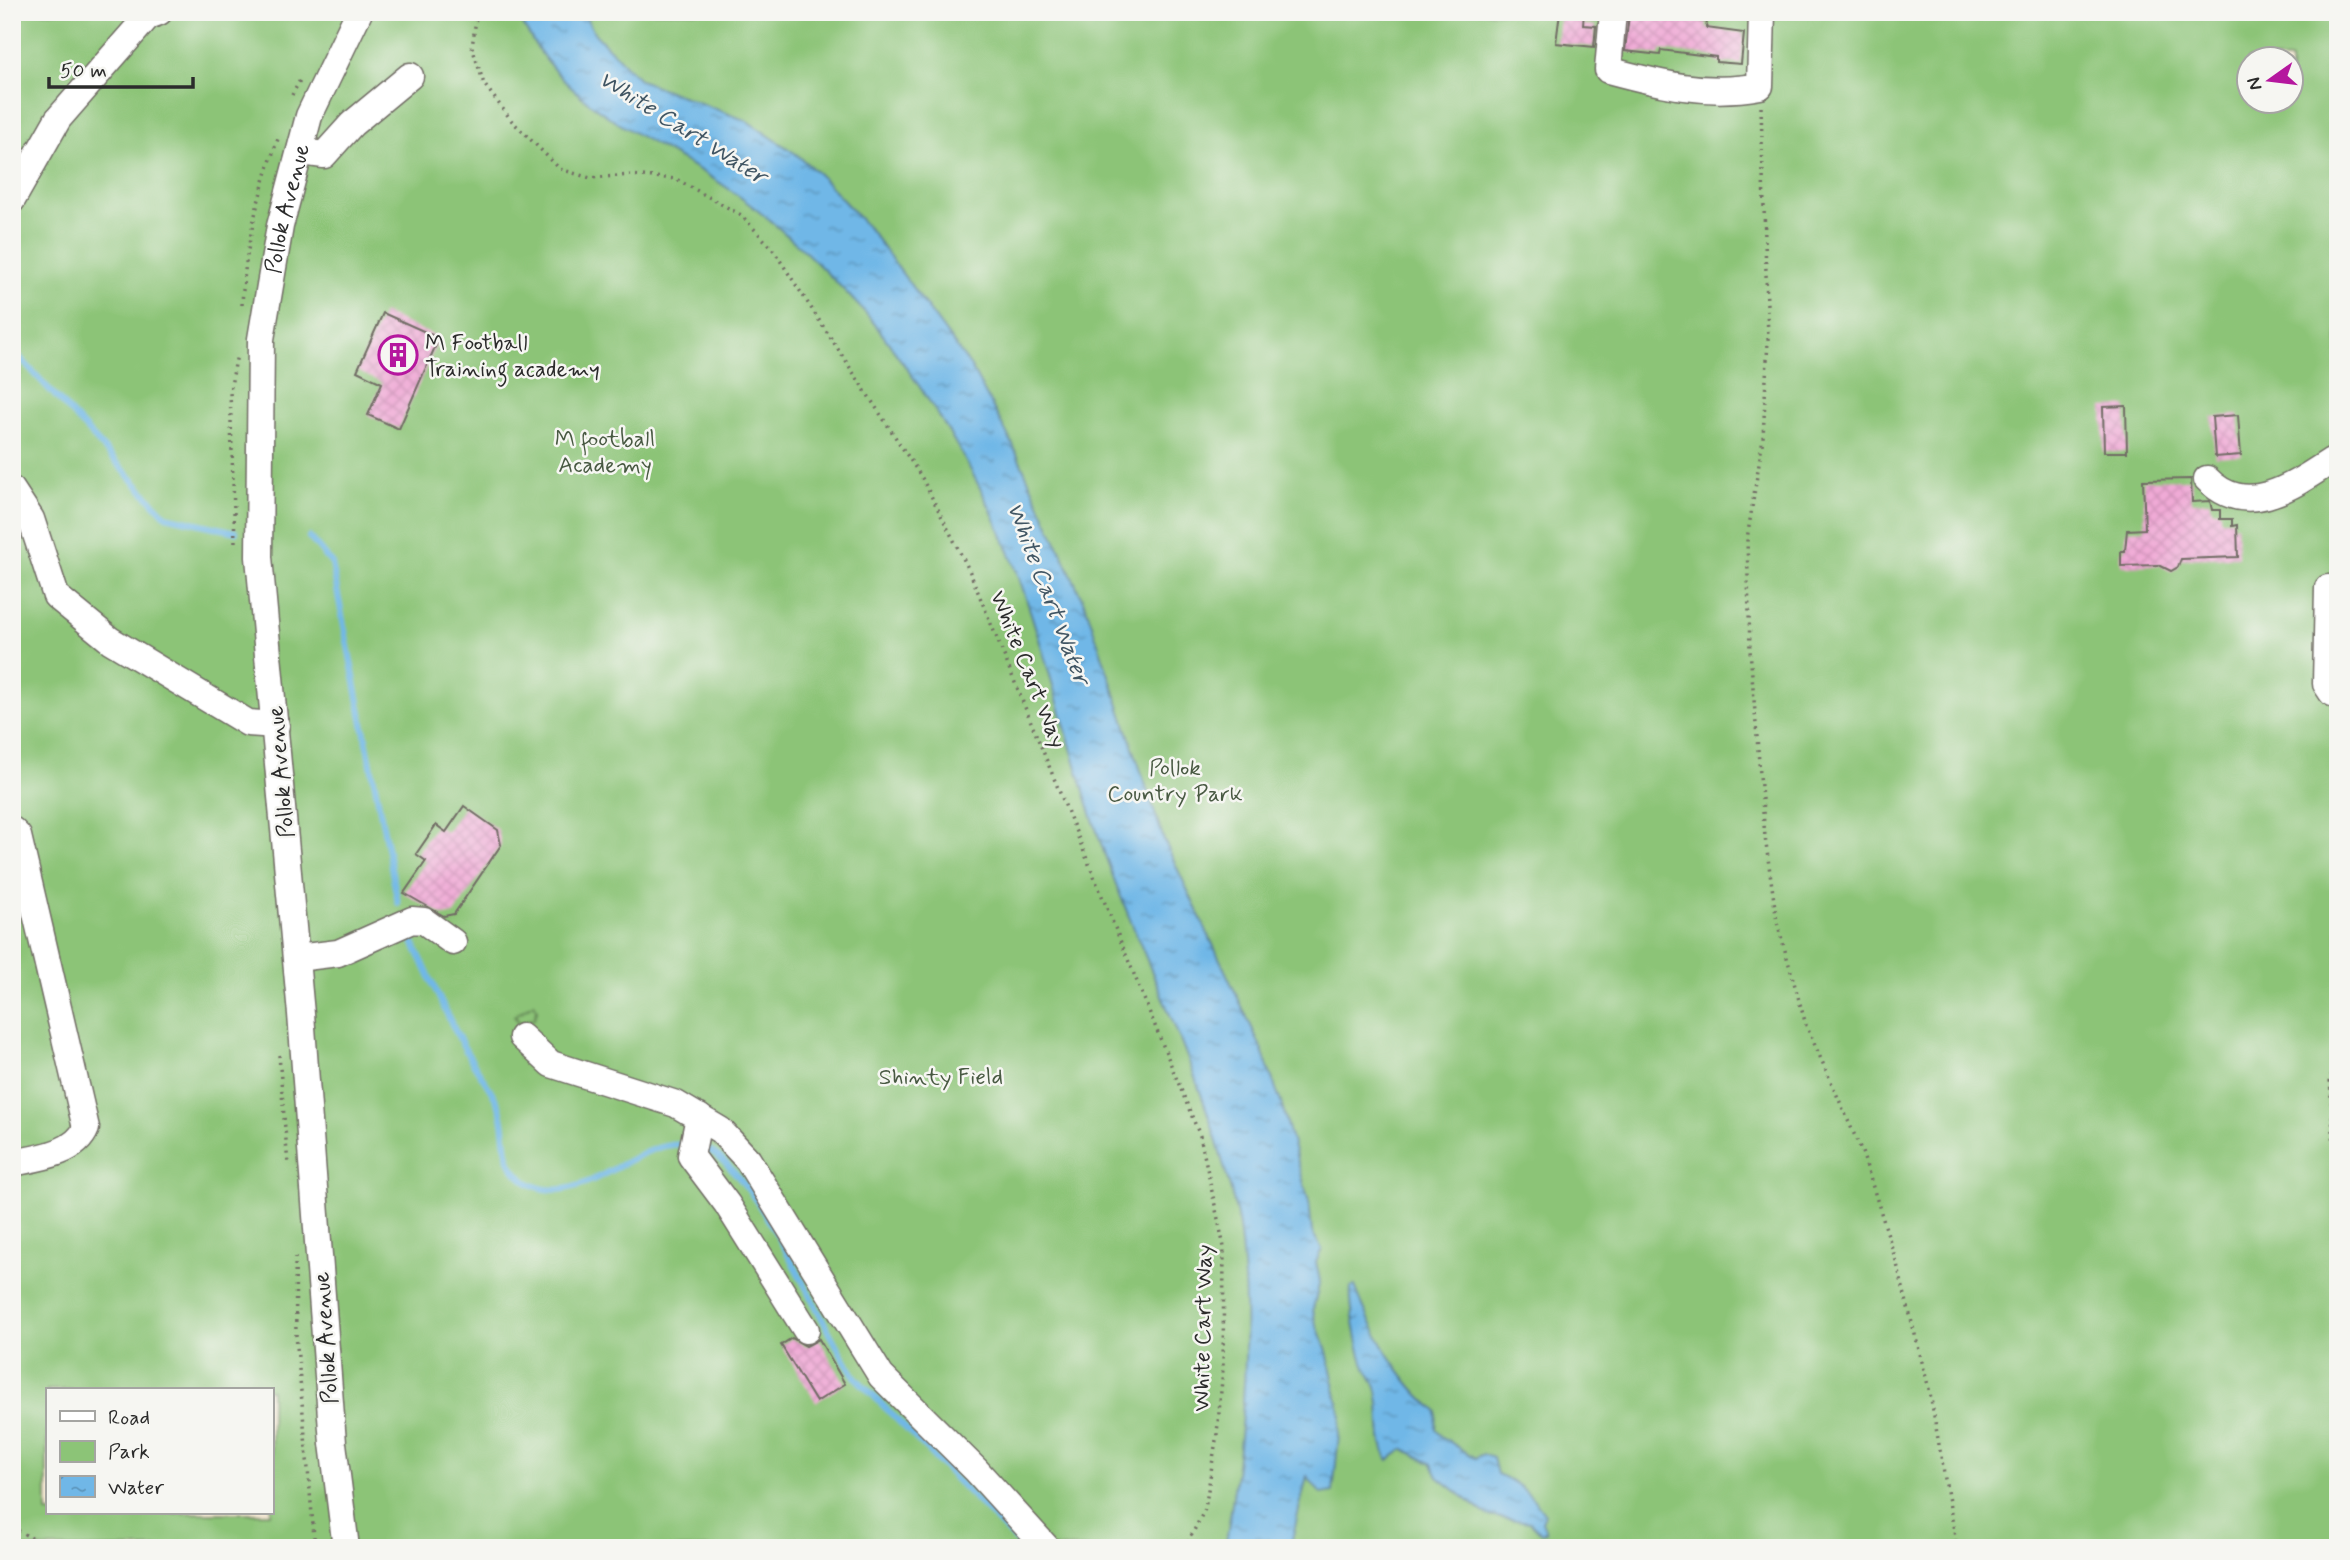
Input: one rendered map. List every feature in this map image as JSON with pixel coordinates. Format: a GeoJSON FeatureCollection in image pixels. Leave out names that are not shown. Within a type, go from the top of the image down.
{"type":"FeatureCollection","features":[{"type":"Feature","properties":{"kind":"street"},"geometry":{"type":"LineString","coordinates":[[12,200],[58,119],[148,16],[159,12]]}},
{"type":"Feature","properties":{"kind":"street","name":"Pollok Avenue"},"geometry":{"type":"LineString","coordinates":[[346,1548],[333,1443],[297,958],[259,557],[261,339],[280,226],[314,105],[359,12]]}},
{"type":"Feature","properties":{"kind":"street"},"geometry":{"type":"LineString","coordinates":[[1614,12],[1608,70],[1653,82],[1724,92],[1760,86],[1762,12]]}},
{"type":"Feature","properties":{"kind":"street"},"geometry":{"type":"LineString","coordinates":[[301,152],[324,155],[352,124],[410,76]]}},
{"type":"Feature","properties":{"kind":"street"},"geometry":{"type":"LineString","coordinates":[[2207,479],[2220,492],[2255,499],[2289,488],[2331,461],[2338,460]]}},
{"type":"Feature","properties":{"kind":"street"},"geometry":{"type":"LineString","coordinates":[[12,490],[31,519],[56,596],[110,640],[248,723],[276,725]]}},
{"type":"Feature","properties":{"kind":"street"},"geometry":{"type":"LineString","coordinates":[[2328,587],[2326,684],[2332,693],[2338,695]]}},
{"type":"Feature","properties":{"kind":"street"},"geometry":{"type":"LineString","coordinates":[[12,830],[18,836],[86,1128],[82,1139],[53,1154],[12,1163]]}},
{"type":"Feature","properties":{"kind":"street"},"geometry":{"type":"LineString","coordinates":[[297,958],[338,953],[412,920],[425,921],[453,942]]}},
{"type":"Feature","properties":{"kind":"street"},"geometry":{"type":"LineString","coordinates":[[522,1037],[551,1064],[661,1098],[720,1129],[748,1160],[881,1377],[976,1470],[1047,1548]]}},
{"type":"Feature","properties":{"kind":"street"},"geometry":{"type":"LineString","coordinates":[[699,1117],[691,1156],[727,1204],[806,1330]]}},
{"type":"Feature","properties":{"kind":"path"},"geometry":{"type":"LineString","coordinates":[[466,12],[476,22]]}},
{"type":"Feature","properties":{"kind":"path","name":"White Cart Way"},"geometry":{"type":"LineString","coordinates":[[477,12],[472,47],[484,84],[512,121],[560,169],[590,178],[631,175],[676,179],[741,215],[772,248],[922,478],[969,570],[1200,1136],[1224,1247],[1223,1368],[1205,1509],[1185,1548]]}},
{"type":"Feature","properties":{"kind":"path"},"geometry":{"type":"LineString","coordinates":[[1760,86],[1768,339],[1763,438],[1747,539],[1751,650],[1765,837],[1777,922],[1806,1025],[1861,1152],[1897,1264],[1930,1393],[1957,1548]]}},
{"type":"Feature","properties":{"kind":"path"},"geometry":{"type":"LineString","coordinates":[[234,518],[234,545]]}},
{"type":"Feature","properties":{"kind":"path"},"geometry":{"type":"LineString","coordinates":[[279,1052],[288,1172]]}},
{"type":"Feature","properties":{"kind":"path"},"geometry":{"type":"LineString","coordinates":[[2338,1054],[2330,1079],[2338,1217]]}},
{"type":"Feature","properties":{"kind":"path"},"geometry":{"type":"LineString","coordinates":[[295,1254],[296,1335],[316,1548]]}},
{"type":"Feature","properties":{"kind":"path"},"geometry":{"type":"LineString","coordinates":[[12,1528],[49,1548]]}},
{"type":"Feature","properties":{"kind":"green space","name":"Pollok Country Park"},"geometry":{"type":"Polygon","coordinates":[[[12,12],[2338,12],[2338,1548],[12,1548],[12,12]]]}},
{"type":"Feature","properties":{"kind":"green space"},"geometry":{"type":"Polygon","coordinates":[[[534,1003],[537,1010],[534,1019],[520,1023],[514,1016],[534,1003]]]}},
{"type":"Feature","properties":{"kind":"water","name":"White Cart Water"},"geometry":{"type":"Polygon","coordinates":[[[517,12],[583,12],[595,34],[640,80],[747,121],[796,154],[819,174],[871,231],[971,367],[1012,443],[1086,607],[1164,840],[1259,1043],[1282,1105],[1309,1202],[1312,1232],[1322,1249],[1316,1262],[1320,1281],[1313,1309],[1327,1351],[1341,1416],[1333,1492],[1321,1494],[1307,1476],[1290,1548],[1225,1548],[1237,1468],[1244,1388],[1245,1307],[1235,1207],[1208,1114],[1099,837],[1018,575],[983,495],[924,394],[879,329],[844,290],[796,243],[744,200],[636,134],[582,97],[558,74],[536,46],[517,12]]]}},
{"type":"Feature","properties":{"kind":"water"},"geometry":{"type":"Polygon","coordinates":[[[1355,1286],[1388,1354],[1424,1400],[1437,1411],[1436,1429],[1441,1436],[1475,1458],[1483,1454],[1493,1458],[1497,1474],[1524,1490],[1545,1514],[1542,1521],[1546,1532],[1541,1533],[1530,1522],[1488,1516],[1438,1477],[1432,1464],[1404,1449],[1388,1460],[1380,1433],[1377,1391],[1363,1362],[1354,1325],[1351,1287],[1355,1286]]]}},
{"type":"Feature","properties":{"kind":"building"},"geometry":{"type":"Polygon","coordinates":[[[1560,12],[1584,12],[1583,25],[1596,26],[1594,47],[1556,43],[1560,12]]]}},
{"type":"Feature","properties":{"kind":"building"},"geometry":{"type":"Polygon","coordinates":[[[1641,12],[1665,12],[1664,17],[1707,22],[1706,28],[1744,33],[1741,64],[1716,62],[1716,57],[1661,50],[1660,55],[1625,51],[1629,14],[1640,15],[1641,12]]]}},
{"type":"Feature","properties":{"kind":"building","name":"M Football Training academy"},"geometry":{"type":"Polygon","coordinates":[[[383,313],[439,338],[399,429],[368,415],[382,383],[357,371],[383,313]]]}},
{"type":"Feature","properties":{"kind":"building"},"geometry":{"type":"Polygon","coordinates":[[[2126,406],[2127,452],[2104,452],[2103,407],[2126,406]]]}},
{"type":"Feature","properties":{"kind":"building"},"geometry":{"type":"Polygon","coordinates":[[[2238,415],[2241,455],[2215,457],[2212,417],[2238,415]]]}},
{"type":"Feature","properties":{"kind":"building"},"geometry":{"type":"Polygon","coordinates":[[[2191,479],[2192,502],[2210,501],[2212,510],[2220,510],[2220,519],[2232,519],[2232,526],[2237,525],[2238,557],[2181,559],[2178,567],[2171,571],[2159,565],[2121,566],[2121,551],[2125,551],[2127,530],[2145,529],[2143,480],[2191,479]]]}},
{"type":"Feature","properties":{"kind":"building"},"geometry":{"type":"Polygon","coordinates":[[[464,806],[498,830],[501,845],[454,914],[444,916],[404,893],[426,861],[416,854],[436,825],[446,832],[464,806]]]}},
{"type":"Feature","properties":{"kind":"building"},"geometry":{"type":"Polygon","coordinates":[[[792,1338],[806,1346],[819,1339],[845,1384],[816,1402],[781,1345],[792,1338]]]}},
{"type":"Feature","properties":{"kind":"waterway"},"geometry":{"type":"LineString","coordinates":[[12,349],[166,516],[236,532]]}},
{"type":"Feature","properties":{"kind":"waterway"},"geometry":{"type":"LineString","coordinates":[[309,537],[332,564],[398,903]]}},
{"type":"Feature","properties":{"kind":"waterway"},"geometry":{"type":"LineString","coordinates":[[410,936],[458,1037],[496,1099],[502,1114],[508,1157],[516,1172],[526,1181],[545,1189],[564,1189],[596,1178],[655,1149],[688,1145]]}},
{"type":"Feature","properties":{"kind":"waterway"},"geometry":{"type":"LineString","coordinates":[[699,1146],[721,1159],[743,1182],[786,1249],[857,1379],[1023,1548]]}},
{"type":"Feature","properties":{"kind":"place","name":"M Football Training academy"},"geometry":{"type":"Point","coordinates":[398,355]}},
{"type":"Feature","properties":{"kind":"park label","name":"M football Academy"},"geometry":{"type":"Point","coordinates":[605,451]}},
{"type":"Feature","properties":{"kind":"park label","name":"Shinty Field"},"geometry":{"type":"Point","coordinates":[941,1076]}}]}
